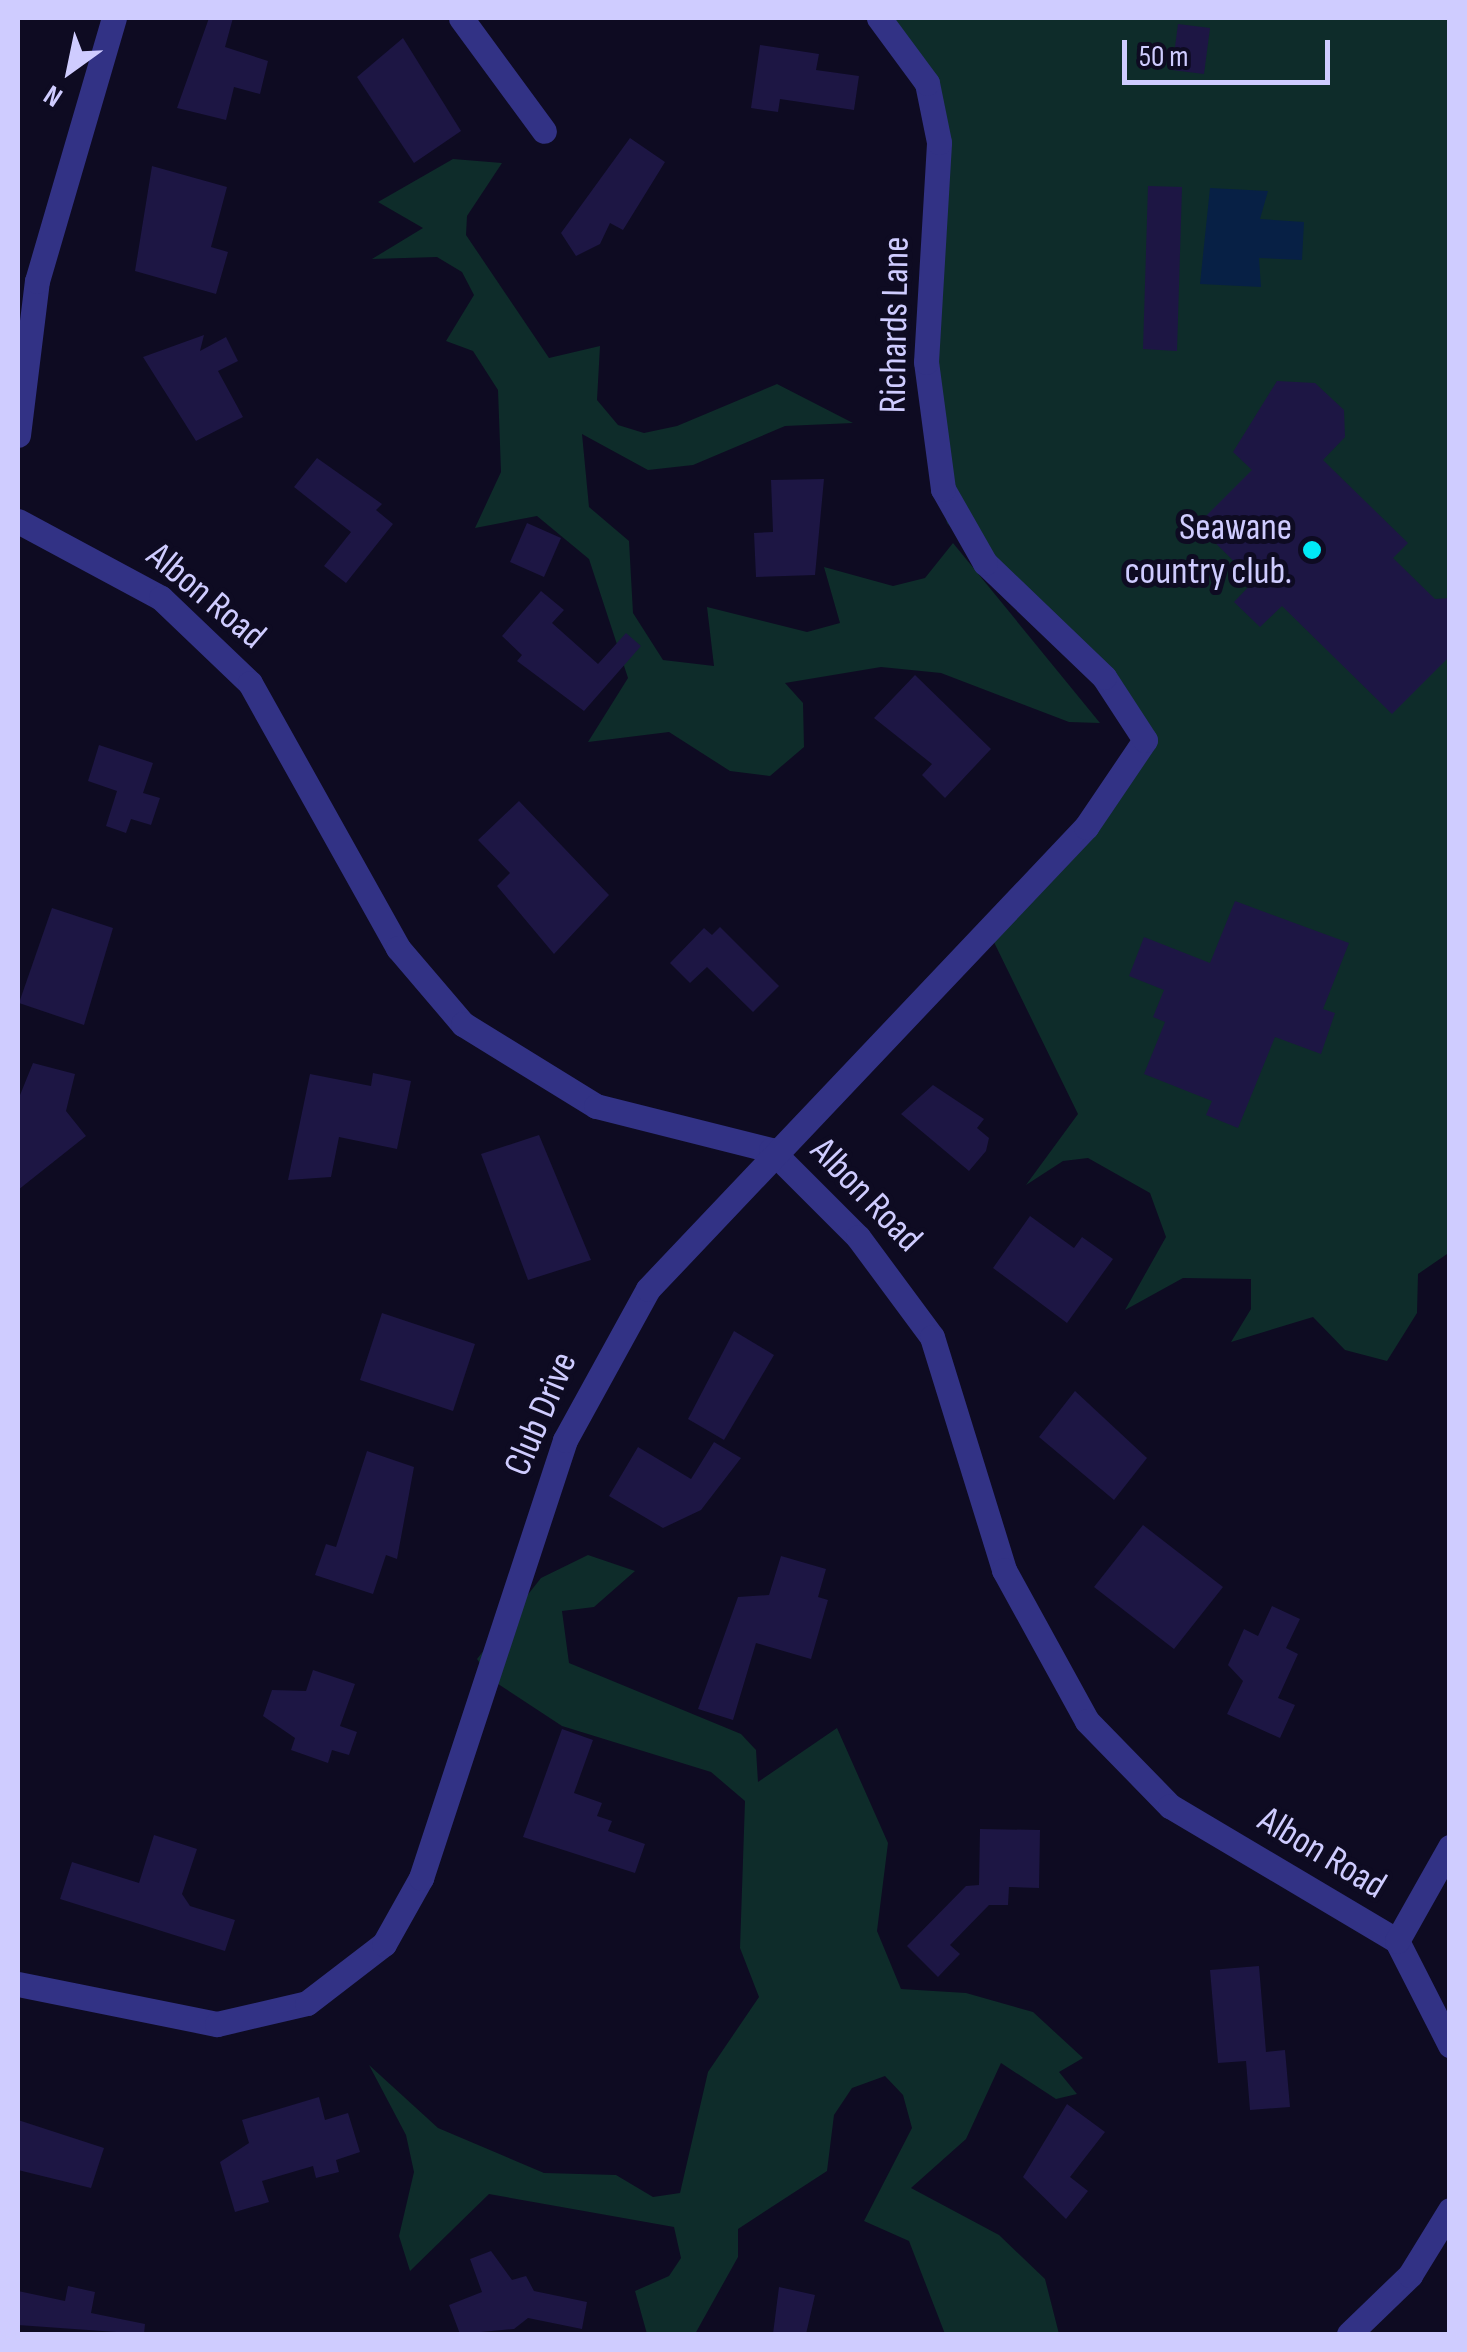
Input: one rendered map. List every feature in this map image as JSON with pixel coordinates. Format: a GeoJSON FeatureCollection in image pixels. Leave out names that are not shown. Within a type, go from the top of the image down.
{"type":"FeatureCollection","features":[{"type":"Feature","properties":{"kind":"street"},"geometry":{"type":"LineString","coordinates":[[18,435],[37,281],[114,18]]}},
{"type":"Feature","properties":{"kind":"street"},"geometry":{"type":"LineString","coordinates":[[461,18],[544,131]]}},
{"type":"Feature","properties":{"kind":"street","name":"Richards Lane"},"geometry":{"type":"LineString","coordinates":[[878,18],[927,83],[939,142],[926,362],[943,490],[985,564],[1124,700]]}},
{"type":"Feature","properties":{"kind":"street","name":"Albon Road"},"geometry":{"type":"LineString","coordinates":[[18,521],[161,598],[250,684],[398,948],[463,1024],[596,1106],[771,1150],[904,1288],[932,1337],[1004,1570],[1087,1721],[1170,1806],[1397,1941],[1450,2045]]}},
{"type":"Feature","properties":{"kind":"street","name":"Club Drive"},"geometry":{"type":"LineString","coordinates":[[18,1984],[216,2024],[308,2003],[384,1944],[421,1878],[589,1383],[648,1288],[771,1150],[1114,796],[1145,740],[1124,700]]}},
{"type":"Feature","properties":{"kind":"street"},"geometry":{"type":"LineString","coordinates":[[1397,1941],[1450,1847]]}},
{"type":"Feature","properties":{"kind":"street"},"geometry":{"type":"LineString","coordinates":[[1348,2334],[1410,2274],[1450,2210]]}},
{"type":"Feature","properties":{"kind":"green space"},"geometry":{"type":"Polygon","coordinates":[[[878,18],[1449,18],[1450,1252],[1418,1274],[1417,1313],[1387,1361],[1345,1350],[1313,1317],[1231,1342],[1251,1309],[1251,1279],[1183,1278],[1125,1310],[1166,1237],[1150,1193],[1088,1158],[1063,1161],[1026,1185],[1078,1114],[987,928],[1143,756],[1134,720],[947,523],[920,399],[937,129],[878,18]]]}},
{"type":"Feature","properties":{"kind":"green space"},"geometry":{"type":"Polygon","coordinates":[[[453,159],[502,163],[467,216],[466,235],[549,358],[600,346],[597,400],[618,425],[644,433],[677,426],[777,384],[853,423],[785,426],[693,465],[648,470],[582,434],[589,507],[629,541],[633,613],[663,660],[714,666],[707,607],[807,632],[840,623],[824,567],[893,586],[925,578],[953,543],[1100,723],[1069,722],[941,673],[881,667],[785,683],[803,703],[804,747],[770,776],[730,771],[669,732],[588,742],[628,678],[589,559],[537,516],[475,528],[501,472],[498,390],[473,351],[446,341],[474,295],[462,272],[437,257],[372,259],[423,228],[378,202],[453,159]]]}},
{"type":"Feature","properties":{"kind":"green space"},"geometry":{"type":"Polygon","coordinates":[[[588,1555],[635,1571],[594,1607],[562,1611],[569,1663],[741,1734],[756,1750],[758,1782],[837,1728],[888,1843],[877,1931],[901,1989],[966,1993],[1033,2012],[1083,2058],[1059,2072],[1077,2094],[1056,2099],[1001,2063],[966,2139],[911,2188],[999,2235],[1045,2279],[1059,2334],[945,2334],[909,2241],[864,2221],[912,2128],[903,2095],[885,2076],[852,2088],[834,2115],[827,2171],[738,2229],[738,2257],[695,2334],[647,2334],[635,2291],[669,2276],[681,2258],[674,2227],[489,2194],[410,2271],[399,2236],[414,2172],[406,2135],[369,2065],[438,2128],[544,2173],[616,2175],[653,2197],[680,2193],[708,2072],[759,1997],[740,1948],[745,1801],[711,1772],[562,1726],[492,1680],[477,1659],[541,1578],[588,1555]]]}},
{"type":"Feature","properties":{"kind":"water"},"geometry":{"type":"Polygon","coordinates":[[[1210,188],[1268,191],[1260,219],[1304,222],[1302,260],[1259,258],[1261,287],[1200,284],[1210,188]]]}},
{"type":"Feature","properties":{"kind":"building"},"geometry":{"type":"Polygon","coordinates":[[[209,18],[233,18],[225,47],[268,61],[260,94],[234,87],[226,120],[177,108],[209,18]]]}},
{"type":"Feature","properties":{"kind":"building"},"geometry":{"type":"Polygon","coordinates":[[[1178,24],[1210,28],[1204,74],[1172,70],[1178,24]]]}},
{"type":"Feature","properties":{"kind":"building"},"geometry":{"type":"Polygon","coordinates":[[[403,38],[461,131],[414,163],[357,77],[403,38]]]}},
{"type":"Feature","properties":{"kind":"building"},"geometry":{"type":"Polygon","coordinates":[[[760,45],[819,54],[816,70],[859,76],[854,110],[780,99],[778,112],[751,108],[760,45]]]}},
{"type":"Feature","properties":{"kind":"building"},"geometry":{"type":"Polygon","coordinates":[[[630,138],[665,162],[623,230],[610,223],[600,244],[576,256],[561,233],[630,138]]]}},
{"type":"Feature","properties":{"kind":"building"},"geometry":{"type":"Polygon","coordinates":[[[152,166],[227,187],[211,247],[228,252],[216,294],[135,271],[152,166]]]}},
{"type":"Feature","properties":{"kind":"building"},"geometry":{"type":"Polygon","coordinates":[[[1148,186],[1182,187],[1177,351],[1143,349],[1148,186]]]}},
{"type":"Feature","properties":{"kind":"building"},"geometry":{"type":"Polygon","coordinates":[[[204,335],[200,351],[226,337],[238,361],[218,371],[243,417],[196,441],[143,357],[204,335]]]}},
{"type":"Feature","properties":{"kind":"building","name":"Seawane country club."},"geometry":{"type":"Polygon","coordinates":[[[1277,381],[1315,383],[1344,410],[1345,437],[1323,460],[1408,543],[1393,558],[1435,599],[1450,598],[1450,656],[1392,714],[1282,606],[1260,627],[1234,602],[1254,581],[1197,525],[1252,470],[1233,452],[1277,381]]]}},
{"type":"Feature","properties":{"kind":"building"},"geometry":{"type":"Polygon","coordinates":[[[317,458],[382,504],[376,510],[393,524],[346,583],[324,566],[351,532],[294,487],[317,458]]]}},
{"type":"Feature","properties":{"kind":"building"},"geometry":{"type":"Polygon","coordinates":[[[824,479],[815,575],[756,577],[754,533],[773,532],[771,480],[824,479]]]}},
{"type":"Feature","properties":{"kind":"building"},"geometry":{"type":"Polygon","coordinates":[[[527,523],[561,538],[544,577],[510,562],[527,523]]]}},
{"type":"Feature","properties":{"kind":"building"},"geometry":{"type":"Polygon","coordinates":[[[541,591],[564,610],[552,623],[598,664],[626,633],[641,646],[584,711],[517,661],[522,655],[502,636],[541,591]]]}},
{"type":"Feature","properties":{"kind":"building"},"geometry":{"type":"Polygon","coordinates":[[[915,675],[991,749],[945,798],[922,775],[932,764],[874,718],[915,675]]]}},
{"type":"Feature","properties":{"kind":"building"},"geometry":{"type":"Polygon","coordinates":[[[99,745],[153,763],[143,793],[160,798],[151,825],[131,819],[126,833],[106,826],[117,791],[88,781],[99,745]]]}},
{"type":"Feature","properties":{"kind":"building"},"geometry":{"type":"Polygon","coordinates":[[[519,801],[609,895],[554,954],[497,886],[510,873],[478,840],[519,801]]]}},
{"type":"Feature","properties":{"kind":"building"},"geometry":{"type":"Polygon","coordinates":[[[1235,901],[1349,943],[1323,1009],[1335,1013],[1321,1054],[1275,1037],[1238,1128],[1206,1115],[1212,1101],[1144,1074],[1165,1022],[1153,1017],[1164,990],[1129,976],[1144,937],[1210,963],[1235,901]]]}},
{"type":"Feature","properties":{"kind":"building"},"geometry":{"type":"Polygon","coordinates":[[[52,908],[113,928],[84,1025],[19,1003],[52,908]]]}},
{"type":"Feature","properties":{"kind":"building"},"geometry":{"type":"Polygon","coordinates":[[[720,927],[779,986],[753,1012],[707,967],[690,983],[670,963],[704,928],[712,935],[720,927]]]}},
{"type":"Feature","properties":{"kind":"building"},"geometry":{"type":"Polygon","coordinates":[[[33,1063],[75,1074],[66,1111],[86,1136],[18,1190],[18,1100],[33,1063]]]}},
{"type":"Feature","properties":{"kind":"building"},"geometry":{"type":"Polygon","coordinates":[[[373,1073],[411,1081],[397,1149],[339,1137],[331,1177],[288,1180],[310,1074],[371,1086],[373,1073]]]}},
{"type":"Feature","properties":{"kind":"building"},"geometry":{"type":"Polygon","coordinates":[[[933,1085],[984,1119],[977,1128],[989,1138],[986,1151],[969,1171],[901,1114],[933,1085]]]}},
{"type":"Feature","properties":{"kind":"building"},"geometry":{"type":"Polygon","coordinates":[[[539,1135],[591,1260],[528,1280],[481,1154],[539,1135]]]}},
{"type":"Feature","properties":{"kind":"building"},"geometry":{"type":"Polygon","coordinates":[[[1030,1216],[1074,1248],[1082,1237],[1113,1259],[1067,1323],[993,1268],[1030,1216]]]}},
{"type":"Feature","properties":{"kind":"building"},"geometry":{"type":"Polygon","coordinates":[[[382,1313],[475,1344],[453,1411],[360,1380],[382,1313]]]}},
{"type":"Feature","properties":{"kind":"building"},"geometry":{"type":"Polygon","coordinates":[[[734,1331],[774,1355],[724,1440],[688,1419],[734,1331]]]}},
{"type":"Feature","properties":{"kind":"building"},"geometry":{"type":"Polygon","coordinates":[[[1075,1391],[1147,1458],[1114,1500],[1039,1437],[1075,1391]]]}},
{"type":"Feature","properties":{"kind":"building"},"geometry":{"type":"Polygon","coordinates":[[[714,1442],[741,1458],[701,1510],[663,1528],[609,1496],[638,1447],[691,1479],[714,1442]]]}},
{"type":"Feature","properties":{"kind":"building"},"geometry":{"type":"Polygon","coordinates":[[[367,1451],[414,1467],[397,1559],[386,1555],[373,1594],[315,1575],[326,1544],[336,1547],[367,1451]]]}},
{"type":"Feature","properties":{"kind":"building"},"geometry":{"type":"Polygon","coordinates":[[[1143,1525],[1223,1587],[1174,1649],[1094,1587],[1143,1525]]]}},
{"type":"Feature","properties":{"kind":"building"},"geometry":{"type":"Polygon","coordinates":[[[781,1556],[826,1569],[818,1597],[828,1600],[811,1659],[756,1643],[733,1720],[698,1709],[738,1597],[769,1595],[781,1556]]]}},
{"type":"Feature","properties":{"kind":"building"},"geometry":{"type":"Polygon","coordinates":[[[1272,1606],[1300,1619],[1286,1648],[1298,1654],[1278,1698],[1295,1705],[1280,1738],[1227,1714],[1243,1681],[1228,1665],[1244,1629],[1258,1636],[1272,1606]]]}},
{"type":"Feature","properties":{"kind":"building"},"geometry":{"type":"Polygon","coordinates":[[[313,1670],[355,1684],[340,1726],[357,1732],[349,1755],[332,1750],[328,1763],[291,1750],[295,1738],[263,1716],[272,1690],[306,1691],[313,1670]]]}},
{"type":"Feature","properties":{"kind":"building"},"geometry":{"type":"Polygon","coordinates":[[[562,1729],[593,1740],[574,1793],[602,1803],[597,1816],[612,1821],[608,1831],[645,1844],[635,1873],[523,1837],[562,1729]]]}},
{"type":"Feature","properties":{"kind":"building"},"geometry":{"type":"Polygon","coordinates":[[[980,1829],[1040,1830],[1039,1888],[1009,1887],[1008,1905],[989,1905],[950,1945],[960,1954],[938,1977],[907,1946],[966,1886],[979,1885],[980,1829]]]}},
{"type":"Feature","properties":{"kind":"building"},"geometry":{"type":"Polygon","coordinates":[[[154,1835],[197,1849],[182,1894],[190,1906],[235,1920],[225,1951],[60,1899],[72,1862],[139,1883],[154,1835]]]}},
{"type":"Feature","properties":{"kind":"building"},"geometry":{"type":"Polygon","coordinates":[[[1259,1966],[1266,2052],[1285,2050],[1290,2107],[1250,2110],[1246,2061],[1218,2063],[1210,1970],[1259,1966]]]}},
{"type":"Feature","properties":{"kind":"building"},"geometry":{"type":"Polygon","coordinates":[[[319,2097],[325,2120],[348,2113],[360,2152],[336,2160],[339,2172],[316,2178],[313,2166],[262,2181],[269,2202],[235,2212],[220,2162],[249,2143],[242,2120],[319,2097]]]}},
{"type":"Feature","properties":{"kind":"building"},"geometry":{"type":"Polygon","coordinates":[[[1067,2104],[1105,2132],[1070,2177],[1088,2191],[1066,2219],[1023,2177],[1067,2104]]]}},
{"type":"Feature","properties":{"kind":"building"},"geometry":{"type":"Polygon","coordinates":[[[18,2120],[104,2148],[91,2188],[18,2170],[18,2120]]]}},
{"type":"Feature","properties":{"kind":"building"},"geometry":{"type":"Polygon","coordinates":[[[491,2251],[512,2280],[526,2276],[534,2291],[587,2302],[582,2329],[528,2318],[514,2329],[460,2334],[449,2305],[482,2292],[470,2259],[491,2251]]]}},
{"type":"Feature","properties":{"kind":"building"},"geometry":{"type":"Polygon","coordinates":[[[68,2286],[95,2292],[91,2313],[145,2324],[144,2334],[18,2325],[18,2291],[65,2301],[68,2286]]]}},
{"type":"Feature","properties":{"kind":"building"},"geometry":{"type":"Polygon","coordinates":[[[779,2287],[815,2295],[806,2334],[773,2334],[779,2287]]]}},
{"type":"Feature","properties":{"kind":"place","name":"Seawane country club."},"geometry":{"type":"Point","coordinates":[1312,550]}}]}
